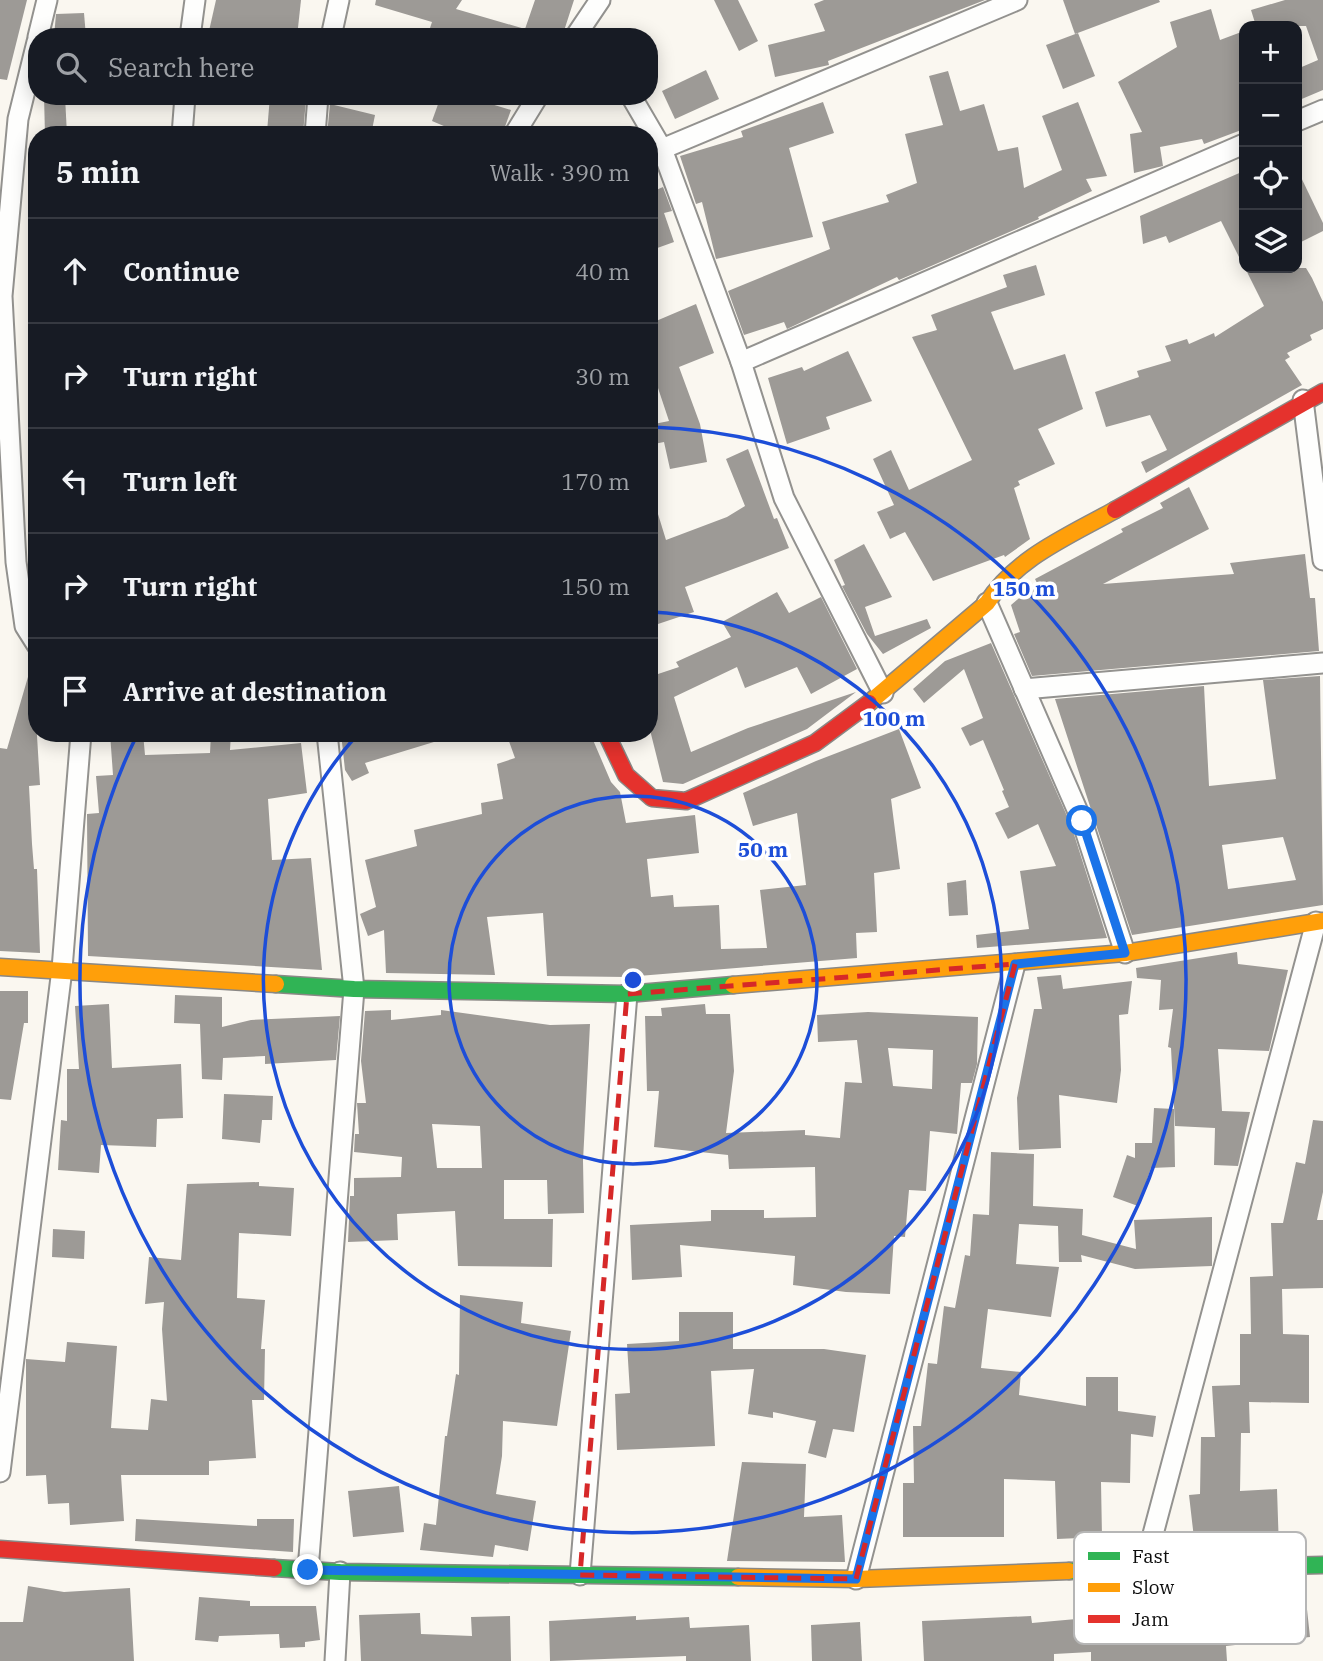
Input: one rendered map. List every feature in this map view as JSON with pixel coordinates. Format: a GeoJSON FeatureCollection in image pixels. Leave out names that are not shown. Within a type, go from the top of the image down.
{"type":"FeatureCollection","features":[{"type":"Feature","properties":{"kind":"street"},"geometry":{"type":"LineString","coordinates":[[40,28],[47,0]]}},
{"type":"Feature","properties":{"kind":"street"},"geometry":{"type":"LineString","coordinates":[[191,28],[195,0]]}},
{"type":"Feature","properties":{"kind":"street"},"geometry":{"type":"LineString","coordinates":[[333,28],[339,0]]}},
{"type":"Feature","properties":{"kind":"street"},"geometry":{"type":"LineString","coordinates":[[580,28],[600,0]]}},
{"type":"Feature","properties":{"kind":"street"},"geometry":{"type":"LineString","coordinates":[[662,149],[1017,0]]}},
{"type":"Feature","properties":{"kind":"street"},"geometry":{"type":"LineString","coordinates":[[586,19],[591,28]]}},
{"type":"Feature","properties":{"kind":"street"},"geometry":{"type":"LineString","coordinates":[[28,78],[18,119],[2,296],[6,481],[25,626],[28,631]]}},
{"type":"Feature","properties":{"kind":"street"},"geometry":{"type":"LineString","coordinates":[[183,126],[184,105]]}},
{"type":"Feature","properties":{"kind":"street"},"geometry":{"type":"LineString","coordinates":[[316,126],[318,105]]}},
{"type":"Feature","properties":{"kind":"street"},"geometry":{"type":"LineString","coordinates":[[520,126],[532,105]]}},
{"type":"Feature","properties":{"kind":"street"},"geometry":{"type":"LineString","coordinates":[[636,105],[649,126]]}},
{"type":"Feature","properties":{"kind":"street"},"geometry":{"type":"LineString","coordinates":[[1302,119],[1323,110]]}},
{"type":"Feature","properties":{"kind":"street"},"geometry":{"type":"LineString","coordinates":[[658,142],[741,362],[784,498],[883,693]]}},
{"type":"Feature","properties":{"kind":"street"},"geometry":{"type":"LineString","coordinates":[[741,362],[1239,146]]}},
{"type":"Feature","properties":{"kind":"street"},"geometry":{"type":"LineString","coordinates":[[610,742],[626,775],[652,798],[686,801],[815,743],[883,693],[987,603],[1001,582],[1027,560],[1303,400],[1323,391]]}},
{"type":"Feature","properties":{"kind":"street"},"geometry":{"type":"LineString","coordinates":[[1303,400],[1323,560]]}},
{"type":"Feature","properties":{"kind":"street"},"geometry":{"type":"LineString","coordinates":[[987,603],[1082,821],[1125,953]]}},
{"type":"Feature","properties":{"kind":"street"},"geometry":{"type":"LineString","coordinates":[[1024,689],[1323,663]]}},
{"type":"Feature","properties":{"kind":"street"},"geometry":{"type":"LineString","coordinates":[[0,1472],[62,969],[80,742]]}},
{"type":"Feature","properties":{"kind":"street"},"geometry":{"type":"LineString","coordinates":[[308,1570],[354,989],[328,742]]}},
{"type":"Feature","properties":{"kind":"street"},"geometry":{"type":"LineString","coordinates":[[0,967],[354,989],[627,994],[1125,953],[1320,921],[1154,1532]]}},
{"type":"Feature","properties":{"kind":"street"},"geometry":{"type":"LineString","coordinates":[[856,1579],[1015,964]]}},
{"type":"Feature","properties":{"kind":"street"},"geometry":{"type":"LineString","coordinates":[[580,1576],[627,994]]}},
{"type":"Feature","properties":{"kind":"street"},"geometry":{"type":"LineString","coordinates":[[0,1549],[340,1572],[856,1579],[1074,1571]]}},
{"type":"Feature","properties":{"kind":"street"},"geometry":{"type":"LineString","coordinates":[[335,1661],[340,1572]]}},
{"type":"Feature","properties":{"kind":"highlighted area"},"geometry":{"type":"Polygon","coordinates":[[[1015,964],[856,1579],[580,1575],[627,994],[1015,964]]]}},
{"type":"Feature","properties":{"kind":"building"},"geometry":{"type":"Polygon","coordinates":[[[0,0],[27,0],[7,80],[0,79],[0,0]]]}},
{"type":"Feature","properties":{"kind":"building"},"geometry":{"type":"Polygon","coordinates":[[[216,0],[301,0],[298,28],[210,28],[216,0]]]}},
{"type":"Feature","properties":{"kind":"building"},"geometry":{"type":"Polygon","coordinates":[[[376,0],[462,0],[456,9],[522,28],[430,28],[432,22],[375,5],[376,0]]]}},
{"type":"Feature","properties":{"kind":"building"},"geometry":{"type":"Polygon","coordinates":[[[535,0],[574,0],[565,28],[525,28],[535,0]]]}},
{"type":"Feature","properties":{"kind":"building"},"geometry":{"type":"Polygon","coordinates":[[[714,0],[738,0],[758,41],[739,51],[714,0]]]}},
{"type":"Feature","properties":{"kind":"building"},"geometry":{"type":"Polygon","coordinates":[[[824,0],[985,0],[828,61],[829,65],[775,77],[768,45],[825,31],[814,4],[824,0]]]}},
{"type":"Feature","properties":{"kind":"building"},"geometry":{"type":"Polygon","coordinates":[[[1063,0],[1159,0],[1160,2],[1075,34],[1063,0]]]}},
{"type":"Feature","properties":{"kind":"building"},"geometry":{"type":"Polygon","coordinates":[[[1285,0],[1323,0],[1323,90],[1302,99],[1302,67],[1318,60],[1302,21],[1254,21],[1251,10],[1285,0]]]}},
{"type":"Feature","properties":{"kind":"building"},"geometry":{"type":"Polygon","coordinates":[[[1211,9],[1220,40],[1239,33],[1239,131],[1204,144],[1202,139],[1160,147],[1163,166],[1134,173],[1130,134],[1142,132],[1118,82],[1177,47],[1170,22],[1211,9]]]}},
{"type":"Feature","properties":{"kind":"building"},"geometry":{"type":"Polygon","coordinates":[[[84,13],[85,28],[55,28],[56,14],[84,13]]]}},
{"type":"Feature","properties":{"kind":"building"},"geometry":{"type":"Polygon","coordinates":[[[1078,33],[1095,76],[1063,89],[1046,45],[1078,33]]]}},
{"type":"Feature","properties":{"kind":"building"},"geometry":{"type":"Polygon","coordinates":[[[706,70],[719,99],[675,119],[662,91],[706,70]]]}},
{"type":"Feature","properties":{"kind":"building"},"geometry":{"type":"Polygon","coordinates":[[[948,71],[960,111],[984,104],[998,151],[1018,147],[1024,188],[1062,170],[1042,116],[1078,102],[1107,176],[1086,179],[1092,191],[1038,217],[1039,219],[899,280],[897,277],[787,329],[784,322],[744,335],[728,291],[830,249],[822,222],[889,202],[886,195],[917,183],[905,134],[943,125],[929,76],[948,71]]]}},
{"type":"Feature","properties":{"kind":"building"},"geometry":{"type":"Polygon","coordinates":[[[823,102],[834,133],[789,148],[813,237],[716,259],[702,202],[696,204],[680,156],[743,137],[741,131],[823,102]]]}},
{"type":"Feature","properties":{"kind":"building"},"geometry":{"type":"Polygon","coordinates":[[[44,105],[65,105],[67,126],[45,126],[44,105]]]}},
{"type":"Feature","properties":{"kind":"building"},"geometry":{"type":"Polygon","coordinates":[[[269,105],[305,105],[304,126],[268,126],[269,105]]]}},
{"type":"Feature","properties":{"kind":"building"},"geometry":{"type":"Polygon","coordinates":[[[330,105],[375,115],[373,126],[328,126],[330,105]]]}},
{"type":"Feature","properties":{"kind":"building"},"geometry":{"type":"Polygon","coordinates":[[[438,105],[495,105],[511,110],[505,126],[444,126],[432,121],[438,105]]]}},
{"type":"Feature","properties":{"kind":"building"},"geometry":{"type":"Polygon","coordinates":[[[1239,173],[1239,257],[1221,221],[1169,243],[1166,236],[1143,244],[1140,216],[1239,173]]]}},
{"type":"Feature","properties":{"kind":"building"},"geometry":{"type":"Polygon","coordinates":[[[1302,179],[1323,223],[1323,231],[1302,242],[1302,179]]]}},
{"type":"Feature","properties":{"kind":"building"},"geometry":{"type":"Polygon","coordinates":[[[663,187],[672,211],[664,213],[674,242],[658,248],[658,189],[663,187]]]}},
{"type":"Feature","properties":{"kind":"building"},"geometry":{"type":"Polygon","coordinates":[[[1036,265],[1045,295],[991,312],[1014,370],[1065,354],[1083,409],[1038,429],[1055,464],[1018,481],[1020,485],[1014,488],[1030,539],[1005,557],[1004,555],[933,581],[905,532],[890,539],[877,512],[894,505],[873,459],[891,450],[909,490],[972,460],[912,337],[937,330],[931,315],[1007,287],[1003,275],[1036,265]]]}},
{"type":"Feature","properties":{"kind":"building"},"geometry":{"type":"Polygon","coordinates":[[[1302,268],[1306,268],[1323,302],[1323,329],[1310,335],[1312,340],[1287,353],[1290,357],[1285,360],[1302,385],[1146,473],[1141,462],[1167,450],[1150,415],[1106,427],[1095,392],[1139,377],[1137,371],[1171,361],[1165,346],[1187,339],[1189,344],[1214,333],[1215,337],[1264,306],[1248,273],[1302,273],[1302,268]]]}},
{"type":"Feature","properties":{"kind":"building"},"geometry":{"type":"Polygon","coordinates":[[[696,304],[714,353],[679,367],[700,424],[707,462],[670,469],[664,442],[658,443],[658,423],[669,421],[658,388],[658,320],[696,304]]]}},
{"type":"Feature","properties":{"kind":"building"},"geometry":{"type":"Polygon","coordinates":[[[848,351],[872,401],[826,417],[830,429],[787,444],[768,378],[802,367],[804,371],[848,351]]]}},
{"type":"Feature","properties":{"kind":"building"},"geometry":{"type":"Polygon","coordinates":[[[748,449],[774,519],[777,518],[789,548],[685,587],[694,612],[658,624],[658,514],[666,540],[727,517],[745,506],[726,459],[748,449]]]}},
{"type":"Feature","properties":{"kind":"building"},"geometry":{"type":"Polygon","coordinates":[[[1189,487],[1209,529],[1103,584],[1234,574],[1230,563],[1305,554],[1310,598],[1315,598],[1319,651],[1032,676],[1014,634],[1020,632],[1011,605],[1037,583],[1035,579],[1123,532],[1121,529],[1163,508],[1160,503],[1189,487]]]}},
{"type":"Feature","properties":{"kind":"building"},"geometry":{"type":"Polygon","coordinates":[[[864,544],[892,597],[865,607],[875,636],[927,619],[931,628],[883,654],[867,634],[842,586],[845,585],[834,560],[864,544]]]}},
{"type":"Feature","properties":{"kind":"building"},"geometry":{"type":"Polygon","coordinates":[[[777,592],[789,613],[821,597],[857,669],[811,694],[797,667],[745,688],[737,667],[674,697],[691,752],[748,728],[856,692],[807,729],[683,784],[663,782],[653,742],[658,742],[658,674],[679,667],[676,662],[731,637],[722,622],[777,592]]]}},
{"type":"Feature","properties":{"kind":"building"},"geometry":{"type":"Polygon","coordinates":[[[991,643],[1071,825],[1107,938],[977,948],[976,935],[1029,929],[1020,871],[1056,866],[1038,824],[1008,839],[995,813],[1009,807],[1002,791],[1004,790],[983,740],[970,746],[961,728],[983,718],[964,669],[924,703],[913,689],[945,661],[991,643]]]}},
{"type":"Feature","properties":{"kind":"building"},"geometry":{"type":"Polygon","coordinates":[[[1320,676],[1323,905],[1132,935],[1055,699],[1204,686],[1209,786],[1276,779],[1263,680],[1320,676]],[[1283,837],[1222,845],[1228,889],[1296,880],[1283,837]]]}},
{"type":"Feature","properties":{"kind":"building"},"geometry":{"type":"Polygon","coordinates":[[[28,677],[28,742],[37,742],[40,785],[29,786],[34,869],[37,869],[40,953],[0,951],[0,748],[7,749],[28,677]]]}},
{"type":"Feature","properties":{"kind":"building"},"geometry":{"type":"Polygon","coordinates":[[[899,729],[921,788],[891,799],[900,869],[874,873],[877,932],[856,933],[857,958],[626,977],[547,976],[543,913],[487,917],[495,975],[386,973],[384,930],[368,936],[360,914],[376,907],[365,860],[417,846],[414,830],[482,814],[481,803],[503,799],[497,764],[515,758],[509,742],[594,742],[611,782],[620,792],[626,823],[695,815],[699,853],[647,859],[651,897],[673,895],[674,907],[719,905],[721,949],[767,948],[760,890],[806,885],[797,813],[753,826],[743,793],[899,729]]]}},
{"type":"Feature","properties":{"kind":"building"},"geometry":{"type":"Polygon","coordinates":[[[111,742],[144,742],[145,755],[210,753],[211,742],[230,742],[230,750],[301,743],[307,793],[268,799],[272,860],[311,858],[322,970],[88,956],[87,814],[99,813],[96,776],[113,775],[111,742]]]}},
{"type":"Feature","properties":{"kind":"building"},"geometry":{"type":"Polygon","coordinates":[[[342,742],[434,742],[365,763],[369,773],[352,781],[345,770],[342,742]]]}},
{"type":"Feature","properties":{"kind":"building"},"geometry":{"type":"Polygon","coordinates":[[[966,880],[968,915],[949,916],[947,883],[966,880]]]}},
{"type":"Feature","properties":{"kind":"building"},"geometry":{"type":"Polygon","coordinates":[[[1237,952],[1238,964],[1288,970],[1269,1051],[1218,1049],[1222,1111],[1250,1112],[1238,1166],[1214,1165],[1215,1128],[1175,1126],[1171,1048],[1168,1047],[1173,1009],[1159,1010],[1161,980],[1137,978],[1136,968],[1237,952]]]}},
{"type":"Feature","properties":{"kind":"building"},"geometry":{"type":"Polygon","coordinates":[[[1061,975],[1063,989],[1132,981],[1128,1014],[1119,1015],[1121,1070],[1117,1103],[1059,1095],[1061,1148],[1019,1150],[1017,1098],[1034,1009],[1042,1009],[1037,977],[1061,975]]]}},
{"type":"Feature","properties":{"kind":"building"},"geometry":{"type":"Polygon","coordinates":[[[0,991],[28,991],[28,1023],[24,1023],[11,1100],[0,1099],[0,991]]]}},
{"type":"Feature","properties":{"kind":"building"},"geometry":{"type":"Polygon","coordinates":[[[175,995],[222,997],[222,1027],[251,1020],[340,1016],[336,1060],[265,1064],[265,1056],[223,1058],[222,1080],[202,1079],[200,1024],[174,1023],[175,995]]]}},
{"type":"Feature","properties":{"kind":"building"},"geometry":{"type":"Polygon","coordinates":[[[109,1004],[112,1068],[181,1064],[183,1118],[157,1119],[156,1147],[101,1145],[99,1173],[58,1170],[61,1120],[67,1121],[67,1069],[79,1069],[75,1006],[109,1004]]]}},
{"type":"Feature","properties":{"kind":"building"},"geometry":{"type":"Polygon","coordinates":[[[705,1004],[706,1014],[730,1014],[734,1071],[726,1133],[805,1130],[805,1135],[840,1138],[845,1082],[862,1083],[857,1040],[818,1042],[817,1015],[868,1012],[978,1017],[977,1064],[972,1083],[961,1083],[957,1134],[930,1131],[926,1191],[909,1190],[905,1237],[894,1236],[890,1294],[793,1285],[795,1256],[680,1245],[682,1277],[632,1280],[630,1225],[711,1221],[711,1210],[764,1210],[764,1218],[816,1217],[815,1167],[729,1169],[728,1155],[654,1147],[659,1091],[647,1091],[645,1016],[662,1016],[661,1008],[705,1004]],[[888,1048],[893,1086],[932,1089],[933,1050],[888,1048]]]}},
{"type":"Feature","properties":{"kind":"building"},"geometry":{"type":"Polygon","coordinates":[[[391,1010],[391,1020],[441,1015],[441,1010],[550,1025],[590,1024],[583,1161],[584,1213],[548,1214],[547,1180],[504,1180],[504,1219],[553,1219],[552,1267],[458,1266],[455,1211],[397,1214],[398,1240],[348,1242],[350,1196],[354,1196],[354,1178],[401,1177],[402,1157],[354,1152],[355,1134],[359,1134],[357,1103],[366,1103],[361,1061],[365,1011],[391,1010]],[[432,1124],[437,1168],[482,1168],[480,1126],[432,1124]]]}},
{"type":"Feature","properties":{"kind":"building"},"geometry":{"type":"Polygon","coordinates":[[[224,1094],[273,1096],[272,1120],[262,1120],[260,1143],[222,1139],[224,1094]]]}},
{"type":"Feature","properties":{"kind":"building"},"geometry":{"type":"Polygon","coordinates":[[[1154,1108],[1174,1109],[1175,1167],[1151,1168],[1138,1206],[1113,1197],[1127,1155],[1135,1158],[1135,1143],[1152,1143],[1154,1108]]]}},
{"type":"Feature","properties":{"kind":"building"},"geometry":{"type":"Polygon","coordinates":[[[1313,1120],[1323,1121],[1323,1192],[1317,1220],[1323,1220],[1323,1288],[1282,1289],[1283,1334],[1309,1335],[1309,1403],[1249,1402],[1250,1433],[1241,1433],[1240,1491],[1277,1489],[1278,1532],[1193,1532],[1189,1495],[1200,1494],[1201,1437],[1215,1437],[1212,1386],[1240,1385],[1240,1334],[1251,1334],[1250,1277],[1273,1276],[1271,1223],[1283,1223],[1296,1162],[1305,1164],[1313,1120]]]}},
{"type":"Feature","properties":{"kind":"building"},"geometry":{"type":"Polygon","coordinates":[[[991,1152],[1034,1154],[1033,1206],[1083,1209],[1082,1235],[1136,1249],[1134,1220],[1212,1217],[1212,1266],[1135,1269],[1081,1255],[1082,1262],[1059,1262],[1058,1226],[1019,1224],[1016,1264],[1059,1267],[1051,1317],[988,1309],[981,1368],[1021,1372],[1019,1395],[1086,1406],[1086,1377],[1118,1377],[1118,1411],[1156,1416],[1153,1437],[1131,1434],[1130,1483],[1101,1482],[1102,1532],[1074,1532],[1074,1538],[1057,1539],[1055,1481],[1004,1479],[1004,1537],[903,1537],[903,1483],[914,1483],[913,1426],[921,1426],[928,1363],[937,1364],[944,1306],[955,1308],[965,1255],[970,1256],[973,1214],[989,1215],[991,1152]]]}},
{"type":"Feature","properties":{"kind":"building"},"geometry":{"type":"Polygon","coordinates":[[[259,1182],[259,1186],[294,1188],[291,1236],[239,1233],[237,1298],[265,1300],[261,1349],[265,1349],[264,1400],[252,1400],[256,1458],[209,1461],[209,1475],[121,1475],[124,1521],[70,1525],[69,1503],[48,1504],[46,1475],[26,1476],[26,1359],[65,1362],[67,1342],[117,1346],[111,1428],[148,1430],[151,1399],[167,1401],[162,1329],[164,1302],[145,1304],[149,1257],[181,1260],[187,1184],[259,1182]]]}},
{"type":"Feature","properties":{"kind":"building"},"geometry":{"type":"Polygon","coordinates":[[[53,1229],[85,1231],[84,1259],[52,1257],[53,1229]]]}},
{"type":"Feature","properties":{"kind":"building"},"geometry":{"type":"Polygon","coordinates":[[[460,1295],[523,1302],[521,1323],[571,1331],[557,1426],[503,1421],[502,1456],[496,1494],[536,1501],[528,1551],[495,1545],[493,1557],[420,1550],[424,1523],[436,1525],[445,1436],[456,1374],[459,1375],[460,1295]]]}},
{"type":"Feature","properties":{"kind":"building"},"geometry":{"type":"Polygon","coordinates":[[[679,1312],[733,1312],[733,1349],[824,1349],[866,1355],[854,1432],[833,1429],[826,1458],[808,1453],[816,1421],[773,1412],[773,1418],[748,1414],[754,1369],[711,1371],[715,1446],[617,1450],[615,1394],[630,1393],[627,1344],[679,1341],[679,1312]]]}},
{"type":"Feature","properties":{"kind":"building"},"geometry":{"type":"Polygon","coordinates":[[[742,1462],[806,1464],[804,1517],[842,1515],[845,1562],[727,1561],[742,1462]]]}},
{"type":"Feature","properties":{"kind":"building"},"geometry":{"type":"Polygon","coordinates":[[[399,1486],[404,1532],[353,1537],[348,1491],[399,1486]]]}},
{"type":"Feature","properties":{"kind":"building"},"geometry":{"type":"Polygon","coordinates":[[[136,1519],[257,1526],[257,1519],[294,1519],[293,1552],[135,1541],[136,1519]]]}},
{"type":"Feature","properties":{"kind":"building"},"geometry":{"type":"Polygon","coordinates":[[[28,1586],[64,1592],[130,1588],[134,1661],[0,1661],[0,1622],[23,1622],[28,1586]]]}},
{"type":"Feature","properties":{"kind":"building"},"geometry":{"type":"Polygon","coordinates":[[[199,1597],[250,1601],[250,1606],[316,1606],[320,1640],[305,1642],[305,1647],[280,1648],[279,1634],[219,1636],[218,1642],[195,1640],[199,1597]]]}},
{"type":"Feature","properties":{"kind":"building"},"geometry":{"type":"Polygon","coordinates":[[[1306,1600],[1310,1637],[1306,1637],[1306,1600]]]}},
{"type":"Feature","properties":{"kind":"building"},"geometry":{"type":"Polygon","coordinates":[[[420,1613],[421,1634],[472,1636],[471,1617],[510,1616],[511,1661],[361,1661],[359,1615],[420,1613]]]}},
{"type":"Feature","properties":{"kind":"building"},"geometry":{"type":"Polygon","coordinates":[[[636,1616],[636,1620],[689,1617],[690,1628],[749,1625],[751,1661],[686,1661],[686,1656],[550,1661],[549,1621],[636,1616]]]}},
{"type":"Feature","properties":{"kind":"building"},"geometry":{"type":"Polygon","coordinates":[[[1031,1616],[1032,1623],[1074,1619],[1074,1644],[1245,1644],[1226,1646],[1227,1661],[1091,1661],[1091,1652],[1054,1654],[1054,1661],[924,1661],[922,1621],[1031,1616]]]}},
{"type":"Feature","properties":{"kind":"building"},"geometry":{"type":"Polygon","coordinates":[[[860,1622],[862,1661],[812,1661],[811,1625],[860,1622]]]}},
{"type":"Feature","properties":{"kind":"traffic: fast"},"geometry":{"type":"LineString","coordinates":[[276,984],[354,989],[627,994],[733,985]]}},
{"type":"Feature","properties":{"kind":"traffic: fast"},"geometry":{"type":"LineString","coordinates":[[1306,1565],[1323,1565]]}},
{"type":"Feature","properties":{"kind":"traffic: fast"},"geometry":{"type":"LineString","coordinates":[[274,1568],[340,1572],[738,1577]]}},
{"type":"Feature","properties":{"kind":"traffic: fast"},"geometry":{"type":"LineString","coordinates":[[1069,1571],[1074,1571]]}},
{"type":"Feature","properties":{"kind":"traffic: slow"},"geometry":{"type":"LineString","coordinates":[[869,703],[987,603],[999,587],[1029,560],[1115,510]]}},
{"type":"Feature","properties":{"kind":"traffic: slow"},"geometry":{"type":"LineString","coordinates":[[733,985],[1125,953],[1323,921]]}},
{"type":"Feature","properties":{"kind":"traffic: slow"},"geometry":{"type":"LineString","coordinates":[[0,967],[276,984]]}},
{"type":"Feature","properties":{"kind":"traffic: slow"},"geometry":{"type":"LineString","coordinates":[[738,1577],[856,1579],[1069,1571]]}},
{"type":"Feature","properties":{"kind":"traffic: jam"},"geometry":{"type":"LineString","coordinates":[[1115,510],[1323,392]]}},
{"type":"Feature","properties":{"kind":"traffic: jam"},"geometry":{"type":"LineString","coordinates":[[610,742],[626,775],[652,798],[686,801],[815,743],[869,703]]}},
{"type":"Feature","properties":{"kind":"traffic: jam"},"geometry":{"type":"LineString","coordinates":[[0,1549],[274,1568]]}},
{"type":"Feature","properties":{"kind":"route"},"geometry":{"type":"LineString","coordinates":[[308,1570],[856,1579],[1015,964],[1125,953],[1082,821]]}}]}
